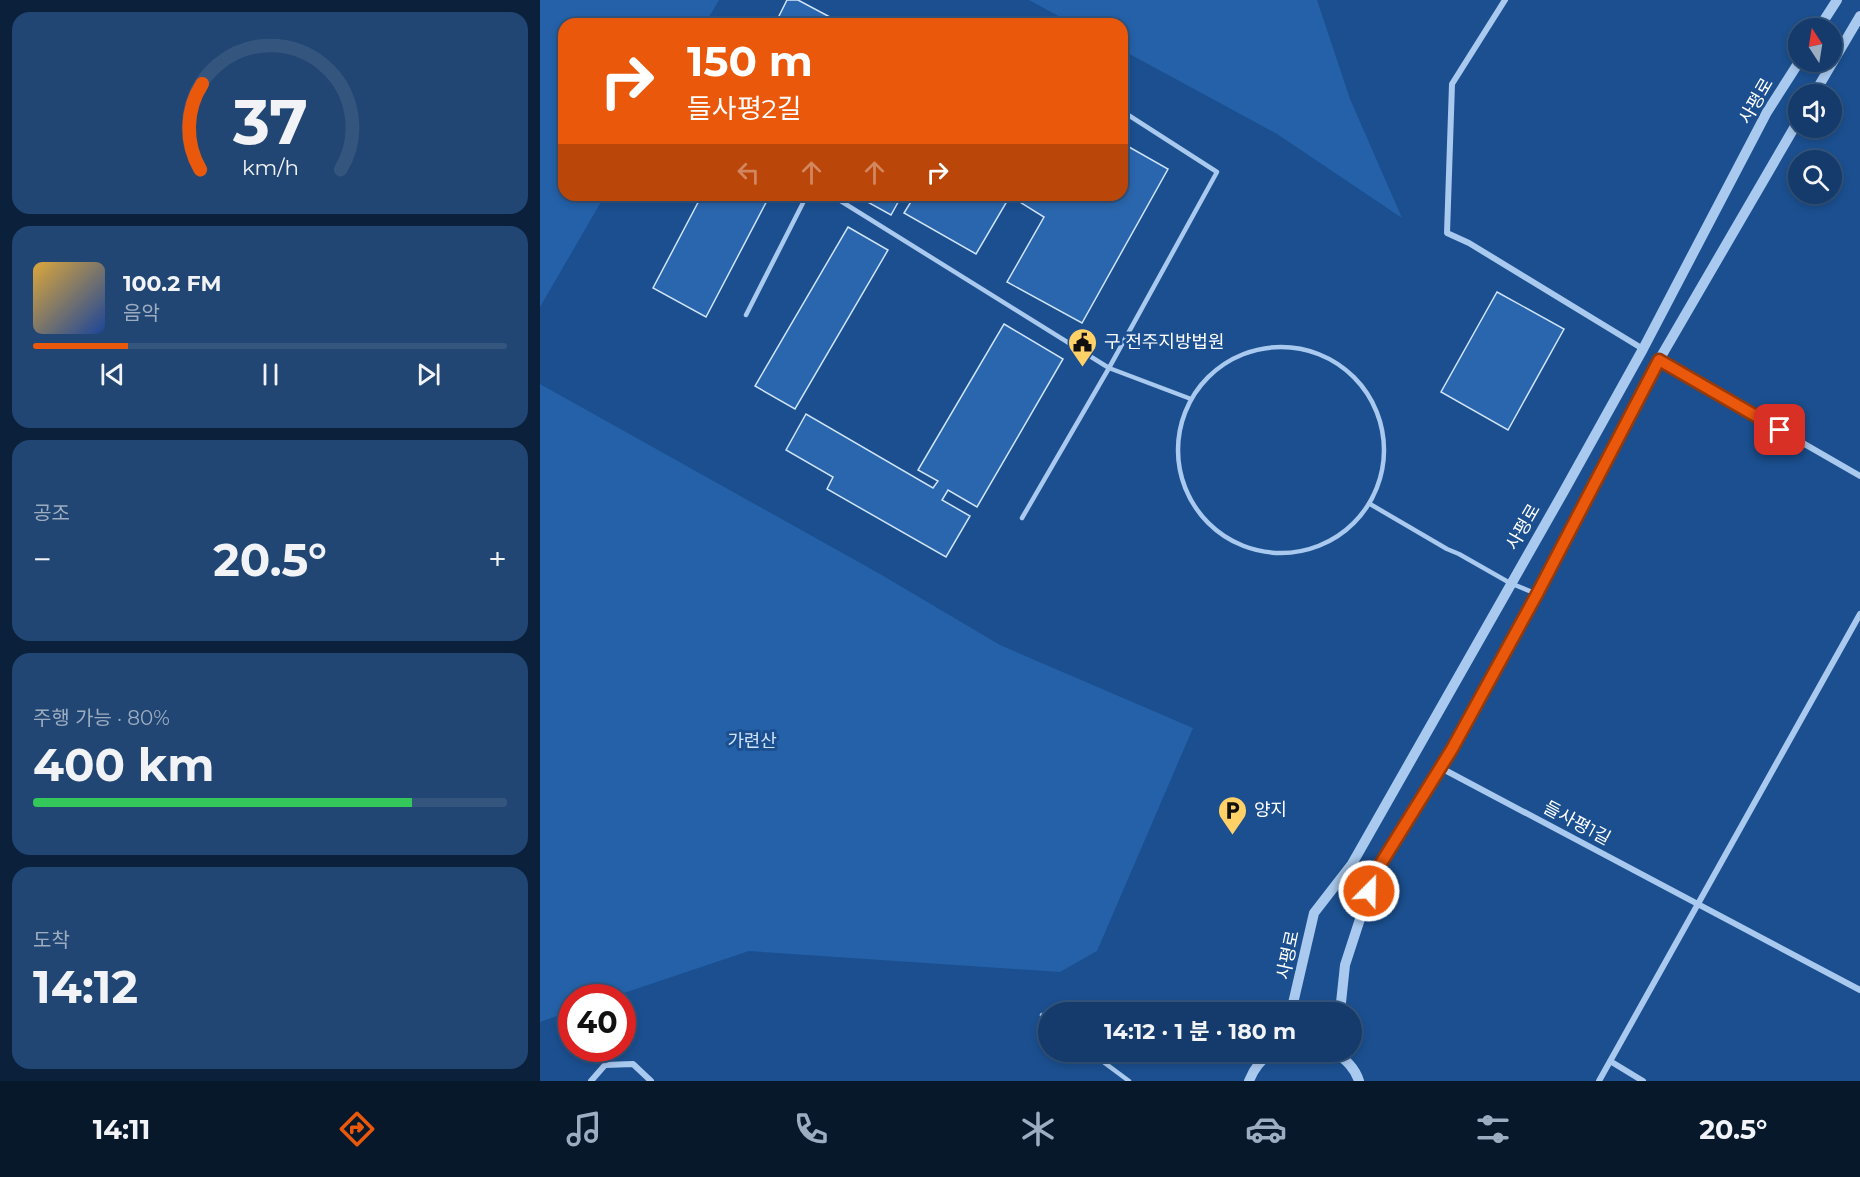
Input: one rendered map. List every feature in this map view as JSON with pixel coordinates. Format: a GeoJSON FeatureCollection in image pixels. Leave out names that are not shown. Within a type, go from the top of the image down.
{"type":"FeatureCollection","features":[{"type":"Feature","properties":{"kind":"street"},"geometry":{"type":"LineString","coordinates":[[1505,0],[1452,84],[1447,233],[1469,243],[1643,349]]}},
{"type":"Feature","properties":{"kind":"street"},"geometry":{"type":"LineString","coordinates":[[1825,18],[1837,0]]}},
{"type":"Feature","properties":{"kind":"street"},"geometry":{"type":"LineString","coordinates":[[1820,84],[1860,16]]}},
{"type":"Feature","properties":{"kind":"street","name":"사평로"},"geometry":{"type":"LineString","coordinates":[[1293,1002],[1314,913],[1352,864],[1643,349],[1767,112],[1793,72]]}},
{"type":"Feature","properties":{"kind":"street"},"geometry":{"type":"LineString","coordinates":[[1341,1002],[1345,965],[1375,873],[1441,768],[1537,594],[1659,360],[1788,138]]}},
{"type":"Feature","properties":{"kind":"street"},"geometry":{"type":"LineString","coordinates":[[1659,360],[1860,476]]}},
{"type":"Feature","properties":{"kind":"street"},"geometry":{"type":"LineString","coordinates":[[1599,1081],[1860,614]]}},
{"type":"Feature","properties":{"kind":"street","name":"들사평1길"},"geometry":{"type":"LineString","coordinates":[[1441,768],[1860,990]]}},
{"type":"Feature","properties":{"kind":"street"},"geometry":{"type":"LineString","coordinates":[[1610,1061],[1644,1081]]}},
{"type":"Feature","properties":{"kind":"street"},"geometry":{"type":"LineString","coordinates":[[1249,1081],[1260,1062]]}},
{"type":"Feature","properties":{"kind":"street"},"geometry":{"type":"LineString","coordinates":[[1350,1062],[1359,1081]]}},
{"type":"Feature","properties":{"kind":"street"},"geometry":{"type":"LineString","coordinates":[[591,1081],[605,1065],[633,1064],[651,1081]]}},
{"type":"Feature","properties":{"kind":"lane"},"geometry":{"type":"LineString","coordinates":[[1022,518],[1109,368],[1217,172],[1128,115]]}},
{"type":"Feature","properties":{"kind":"lane"},"geometry":{"type":"LineString","coordinates":[[746,315],[804,201]]}},
{"type":"Feature","properties":{"kind":"lane"},"geometry":{"type":"LineString","coordinates":[[841,201],[1109,368],[1191,399]]}},
{"type":"Feature","properties":{"kind":"lane"},"geometry":{"type":"LineString","coordinates":[[1297,347],[1336,361],[1372,399],[1385,435],[1384,468],[1370,504],[1347,531],[1321,546],[1296,554],[1256,551],[1214,530],[1191,502],[1179,470],[1180,424],[1191,399],[1212,372],[1239,355],[1264,348],[1297,347]]}},
{"type":"Feature","properties":{"kind":"lane"},"geometry":{"type":"LineString","coordinates":[[1370,504],[1510,583],[1537,594]]}},
{"type":"Feature","properties":{"kind":"lane"},"geometry":{"type":"LineString","coordinates":[[1103,1062],[1129,1081]]}},
{"type":"Feature","properties":{"kind":"green space"},"geometry":{"type":"Polygon","coordinates":[[[540,0],[719,0],[708,18],[558,18],[558,201],[602,201],[540,307],[540,0]]]}},
{"type":"Feature","properties":{"kind":"green space"},"geometry":{"type":"Polygon","coordinates":[[[1029,0],[1317,0],[1350,99],[1402,218],[1277,134],[1128,53],[1128,18],[1062,18],[1029,0]]]}},
{"type":"Feature","properties":{"kind":"green space","name":"가련산"},"geometry":{"type":"Polygon","coordinates":[[[540,384],[880,574],[1000,645],[1193,728],[1097,951],[1060,972],[749,951],[636,989],[636,984],[558,984],[558,1016],[540,1022],[540,384]]]}},
{"type":"Feature","properties":{"kind":"building"},"geometry":{"type":"Polygon","coordinates":[[[787,0],[798,0],[832,18],[778,18],[787,0]]]}},
{"type":"Feature","properties":{"kind":"building"},"geometry":{"type":"Polygon","coordinates":[[[1128,146],[1168,169],[1082,323],[1007,282],[1044,217],[1018,201],[1128,201],[1128,146]]]}},
{"type":"Feature","properties":{"kind":"building"},"geometry":{"type":"Polygon","coordinates":[[[699,201],[767,201],[706,317],[653,288],[699,201]]]}},
{"type":"Feature","properties":{"kind":"building"},"geometry":{"type":"Polygon","coordinates":[[[866,201],[899,201],[891,215],[866,201]]]}},
{"type":"Feature","properties":{"kind":"building"},"geometry":{"type":"Polygon","coordinates":[[[911,201],[1007,201],[976,254],[904,213],[911,201]]]}},
{"type":"Feature","properties":{"kind":"building"},"geometry":{"type":"Polygon","coordinates":[[[848,227],[888,250],[795,409],[755,386],[848,227]]]}},
{"type":"Feature","properties":{"kind":"building"},"geometry":{"type":"Polygon","coordinates":[[[1497,292],[1564,329],[1508,430],[1441,392],[1497,292]]]}},
{"type":"Feature","properties":{"kind":"building"},"geometry":{"type":"Polygon","coordinates":[[[1004,324],[1063,359],[977,507],[948,490],[942,500],[970,516],[946,557],[827,489],[833,477],[786,450],[806,414],[933,488],[938,481],[918,470],[1004,324]]]}},
{"type":"Feature","properties":{"kind":"place","name":"구 전주지방법원"},"geometry":{"type":"Point","coordinates":[1083,368]}},
{"type":"Feature","properties":{"kind":"place","name":"양지"},"geometry":{"type":"Point","coordinates":[1233,836]}},
{"type":"Feature","properties":{"kind":"route"},"geometry":{"type":"LineString","coordinates":[[1369,891],[1375,873],[1441,768],[1526,613],[1659,360],[1780,430]]}}]}
